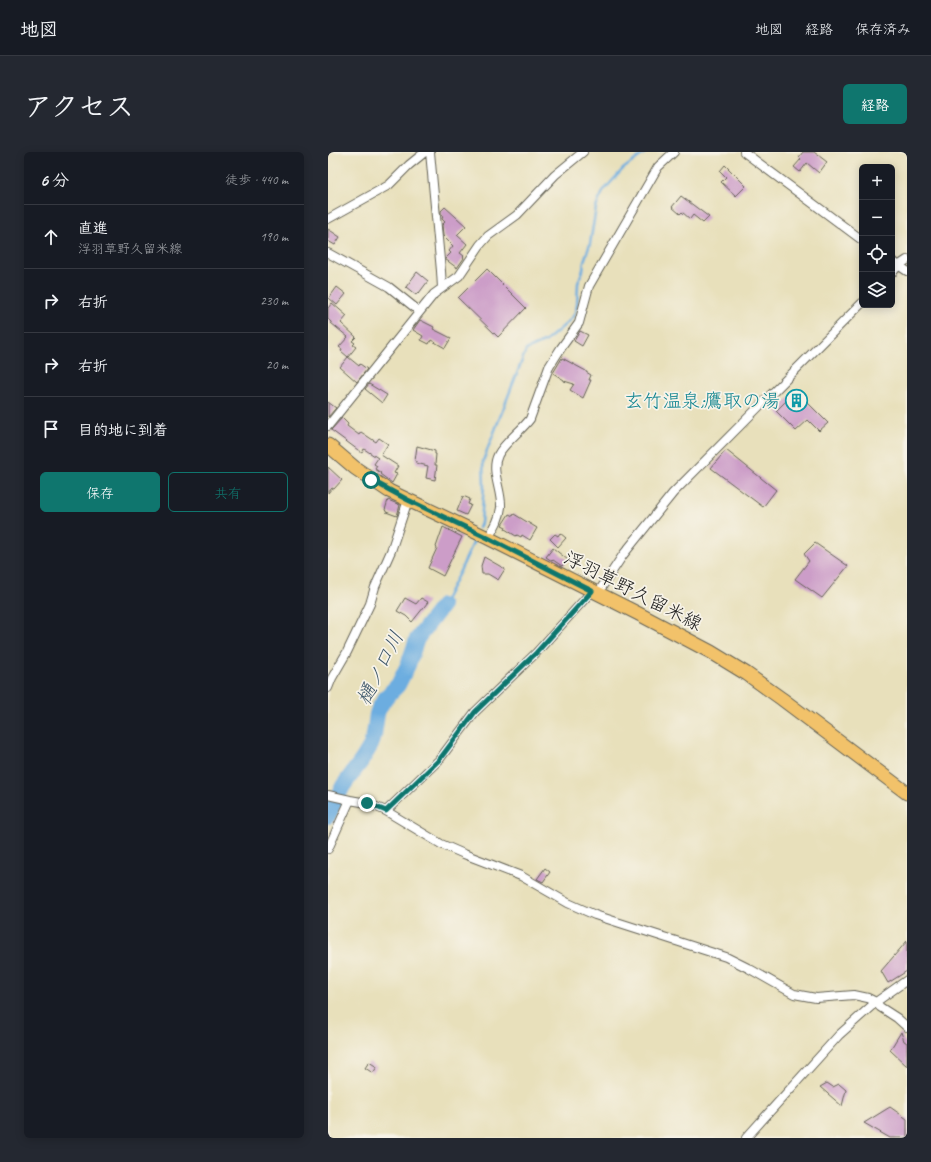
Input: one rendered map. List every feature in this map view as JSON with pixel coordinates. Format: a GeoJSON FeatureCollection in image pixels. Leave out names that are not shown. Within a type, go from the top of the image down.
{"type":"FeatureCollection","features":[{"type":"Feature","properties":{"kind":"main road","name":"浮羽草野久留米線"},"geometry":{"type":"LineString","coordinates":[[328,445],[371,480],[408,500],[486,537],[683,637],[747,674],[907,793]]}},
{"type":"Feature","properties":{"kind":"street"},"geometry":{"type":"LineString","coordinates":[[328,219],[389,185],[409,165],[425,152]]}},
{"type":"Feature","properties":{"kind":"street"},"geometry":{"type":"LineString","coordinates":[[430,152],[441,263],[442,288]]}},
{"type":"Feature","properties":{"kind":"street"},"geometry":{"type":"LineString","coordinates":[[328,426],[434,294],[459,276],[488,236],[517,215],[555,175],[583,152]]}},
{"type":"Feature","properties":{"kind":"street"},"geometry":{"type":"LineString","coordinates":[[486,537],[497,522],[501,505],[496,468],[498,455],[530,419],[549,367],[579,323],[589,286],[658,167],[674,152]]}},
{"type":"Feature","properties":{"kind":"street"},"geometry":{"type":"LineString","coordinates":[[744,152],[859,238]]}},
{"type":"Feature","properties":{"kind":"street"},"geometry":{"type":"LineString","coordinates":[[328,253],[389,287],[419,312]]}},
{"type":"Feature","properties":{"kind":"street"},"geometry":{"type":"LineString","coordinates":[[895,264],[907,260]]}},
{"type":"Feature","properties":{"kind":"street"},"geometry":{"type":"LineString","coordinates":[[895,264],[907,271]]}},
{"type":"Feature","properties":{"kind":"street"},"geometry":{"type":"LineString","coordinates":[[386,811],[439,760],[475,712],[536,653],[595,592],[674,493],[859,306]]}},
{"type":"Feature","properties":{"kind":"street"},"geometry":{"type":"LineString","coordinates":[[328,688],[370,604],[375,587],[391,551],[408,500]]}},
{"type":"Feature","properties":{"kind":"street"},"geometry":{"type":"LineString","coordinates":[[328,795],[367,803],[386,811],[441,844],[521,876],[581,909],[721,955],[748,968],[794,994],[816,998],[854,995],[868,998],[876,1002],[880,1007],[897,1018],[907,1027]]}},
{"type":"Feature","properties":{"kind":"street"},"geometry":{"type":"LineString","coordinates":[[328,849],[347,800]]}},
{"type":"Feature","properties":{"kind":"street"},"geometry":{"type":"LineString","coordinates":[[746,1138],[839,1035],[876,1002],[907,980]]}},
{"type":"Feature","properties":{"kind":"building"},"geometry":{"type":"Polygon","coordinates":[[[803,152],[814,152],[827,162],[819,173],[807,163],[800,172],[794,167],[801,159],[799,157],[803,152]]]}},
{"type":"Feature","properties":{"kind":"building"},"geometry":{"type":"Polygon","coordinates":[[[725,165],[746,186],[736,196],[721,182],[726,177],[720,171],[725,165]]]}},
{"type":"Feature","properties":{"kind":"building"},"geometry":{"type":"Polygon","coordinates":[[[681,196],[709,217],[703,223],[693,215],[690,219],[682,212],[680,214],[672,207],[681,196]]]}},
{"type":"Feature","properties":{"kind":"building"},"geometry":{"type":"Polygon","coordinates":[[[445,207],[466,226],[457,235],[467,244],[460,253],[464,256],[464,258],[457,268],[445,259],[451,253],[449,251],[453,246],[443,236],[442,225],[445,222],[442,219],[443,216],[441,215],[441,211],[445,207]]]}},
{"type":"Feature","properties":{"kind":"building"},"geometry":{"type":"Polygon","coordinates":[[[328,229],[340,237],[335,245],[328,241],[328,229]]]}},
{"type":"Feature","properties":{"kind":"building"},"geometry":{"type":"Polygon","coordinates":[[[487,269],[526,308],[498,337],[458,298],[487,269]]]}},
{"type":"Feature","properties":{"kind":"building"},"geometry":{"type":"Polygon","coordinates":[[[417,272],[428,281],[416,295],[406,287],[417,272]]]}},
{"type":"Feature","properties":{"kind":"building"},"geometry":{"type":"Polygon","coordinates":[[[337,287],[346,294],[337,305],[329,298],[337,287]]]}},
{"type":"Feature","properties":{"kind":"building"},"geometry":{"type":"Polygon","coordinates":[[[332,303],[347,316],[341,323],[356,337],[352,341],[355,343],[353,345],[356,347],[348,357],[339,347],[348,337],[328,319],[328,308],[332,303]]]}},
{"type":"Feature","properties":{"kind":"building"},"geometry":{"type":"Polygon","coordinates":[[[420,320],[434,327],[433,329],[451,338],[445,348],[431,340],[429,344],[421,340],[423,336],[413,330],[420,320]]]}},
{"type":"Feature","properties":{"kind":"building"},"geometry":{"type":"Polygon","coordinates":[[[580,331],[588,335],[582,346],[574,341],[580,331]]]}},
{"type":"Feature","properties":{"kind":"building"},"geometry":{"type":"Polygon","coordinates":[[[348,357],[359,366],[360,364],[367,369],[357,382],[340,367],[348,357]]]}},
{"type":"Feature","properties":{"kind":"building"},"geometry":{"type":"Polygon","coordinates":[[[562,358],[591,375],[589,380],[591,380],[583,398],[570,390],[574,384],[564,381],[553,373],[562,358]]]}},
{"type":"Feature","properties":{"kind":"building"},"geometry":{"type":"Polygon","coordinates":[[[369,384],[387,395],[382,403],[365,389],[369,384]]]}},
{"type":"Feature","properties":{"kind":"building","name":"玄竹温泉;鷹取の湯"},"geometry":{"type":"Polygon","coordinates":[[[796,391],[828,423],[819,431],[808,420],[796,431],[776,411],[796,391]]]}},
{"type":"Feature","properties":{"kind":"building"},"geometry":{"type":"Polygon","coordinates":[[[328,402],[336,408],[328,417],[328,402]]]}},
{"type":"Feature","properties":{"kind":"building"},"geometry":{"type":"Polygon","coordinates":[[[342,418],[348,424],[347,426],[359,435],[361,432],[376,442],[379,438],[388,444],[381,455],[398,466],[394,473],[397,474],[392,483],[375,469],[377,466],[374,464],[378,458],[364,449],[362,453],[331,430],[342,418]]]}},
{"type":"Feature","properties":{"kind":"building"},"geometry":{"type":"Polygon","coordinates":[[[417,446],[435,451],[435,465],[437,465],[435,480],[426,478],[428,466],[416,463],[417,446]]]}},
{"type":"Feature","properties":{"kind":"building"},"geometry":{"type":"Polygon","coordinates":[[[726,450],[776,490],[763,507],[711,468],[726,450]]]}},
{"type":"Feature","properties":{"kind":"building"},"geometry":{"type":"Polygon","coordinates":[[[328,467],[342,480],[328,493],[328,467]]]}},
{"type":"Feature","properties":{"kind":"building"},"geometry":{"type":"Polygon","coordinates":[[[463,496],[470,499],[468,504],[471,505],[466,515],[457,511],[463,496]]]}},
{"type":"Feature","properties":{"kind":"building"},"geometry":{"type":"Polygon","coordinates":[[[388,500],[400,505],[397,516],[386,512],[385,510],[388,500]]]}},
{"type":"Feature","properties":{"kind":"building"},"geometry":{"type":"Polygon","coordinates":[[[509,514],[513,516],[514,514],[537,528],[530,540],[522,535],[521,537],[516,536],[505,529],[506,527],[502,525],[509,514]]]}},
{"type":"Feature","properties":{"kind":"building"},"geometry":{"type":"Polygon","coordinates":[[[443,527],[462,537],[443,576],[428,568],[437,548],[436,547],[443,527]]]}},
{"type":"Feature","properties":{"kind":"building"},"geometry":{"type":"Polygon","coordinates":[[[560,533],[566,538],[558,547],[550,539],[555,534],[558,536],[560,533]]]}},
{"type":"Feature","properties":{"kind":"building"},"geometry":{"type":"Polygon","coordinates":[[[815,543],[848,566],[822,598],[795,579],[809,561],[804,554],[815,543]]]}},
{"type":"Feature","properties":{"kind":"building"},"geometry":{"type":"Polygon","coordinates":[[[553,548],[568,560],[562,566],[546,557],[553,548]]]}},
{"type":"Feature","properties":{"kind":"building"},"geometry":{"type":"Polygon","coordinates":[[[484,557],[505,569],[498,580],[488,574],[482,574],[481,566],[484,557]]]}},
{"type":"Feature","properties":{"kind":"building"},"geometry":{"type":"Polygon","coordinates":[[[405,598],[416,604],[421,598],[428,602],[412,622],[406,616],[397,611],[405,598]]]}},
{"type":"Feature","properties":{"kind":"building"},"geometry":{"type":"Polygon","coordinates":[[[545,868],[550,872],[543,882],[537,879],[545,868]]]}},
{"type":"Feature","properties":{"kind":"building"},"geometry":{"type":"Polygon","coordinates":[[[907,941],[907,971],[888,983],[881,971],[907,941]]]}},
{"type":"Feature","properties":{"kind":"building"},"geometry":{"type":"Polygon","coordinates":[[[901,1032],[904,1041],[907,1043],[907,1066],[890,1050],[901,1032]]]}},
{"type":"Feature","properties":{"kind":"building"},"geometry":{"type":"Polygon","coordinates":[[[369,1062],[377,1067],[373,1073],[365,1068],[369,1062]]]}},
{"type":"Feature","properties":{"kind":"building"},"geometry":{"type":"Polygon","coordinates":[[[827,1083],[833,1087],[839,1084],[846,1090],[842,1106],[820,1087],[827,1083]]]}},
{"type":"Feature","properties":{"kind":"building"},"geometry":{"type":"Polygon","coordinates":[[[890,1107],[907,1119],[907,1138],[890,1138],[864,1123],[890,1107]]]}},
{"type":"Feature","properties":{"kind":"waterway"},"geometry":{"type":"LineString","coordinates":[[479,528],[481,523],[484,485],[483,461],[526,350],[546,341],[574,315],[577,305],[578,283],[590,244],[596,208],[599,200],[604,190],[623,169],[646,152]]}},
{"type":"Feature","properties":{"kind":"waterway"},"geometry":{"type":"LineString","coordinates":[[442,606],[476,537]]}},
{"type":"Feature","properties":{"kind":"waterway","name":"樋ノ口川"},"geometry":{"type":"LineString","coordinates":[[328,816],[343,786],[371,745],[379,708],[386,697],[398,685],[408,665],[417,639],[442,606]]}},
{"type":"Feature","properties":{"kind":"place","name":"玄竹温泉;鷹取の湯"},"geometry":{"type":"Point","coordinates":[796,401]}},
{"type":"Feature","properties":{"kind":"route"},"geometry":{"type":"LineString","coordinates":[[367,803],[386,811],[439,760],[475,712],[536,653],[592,591],[488,538],[390,491],[371,480]]}}]}
